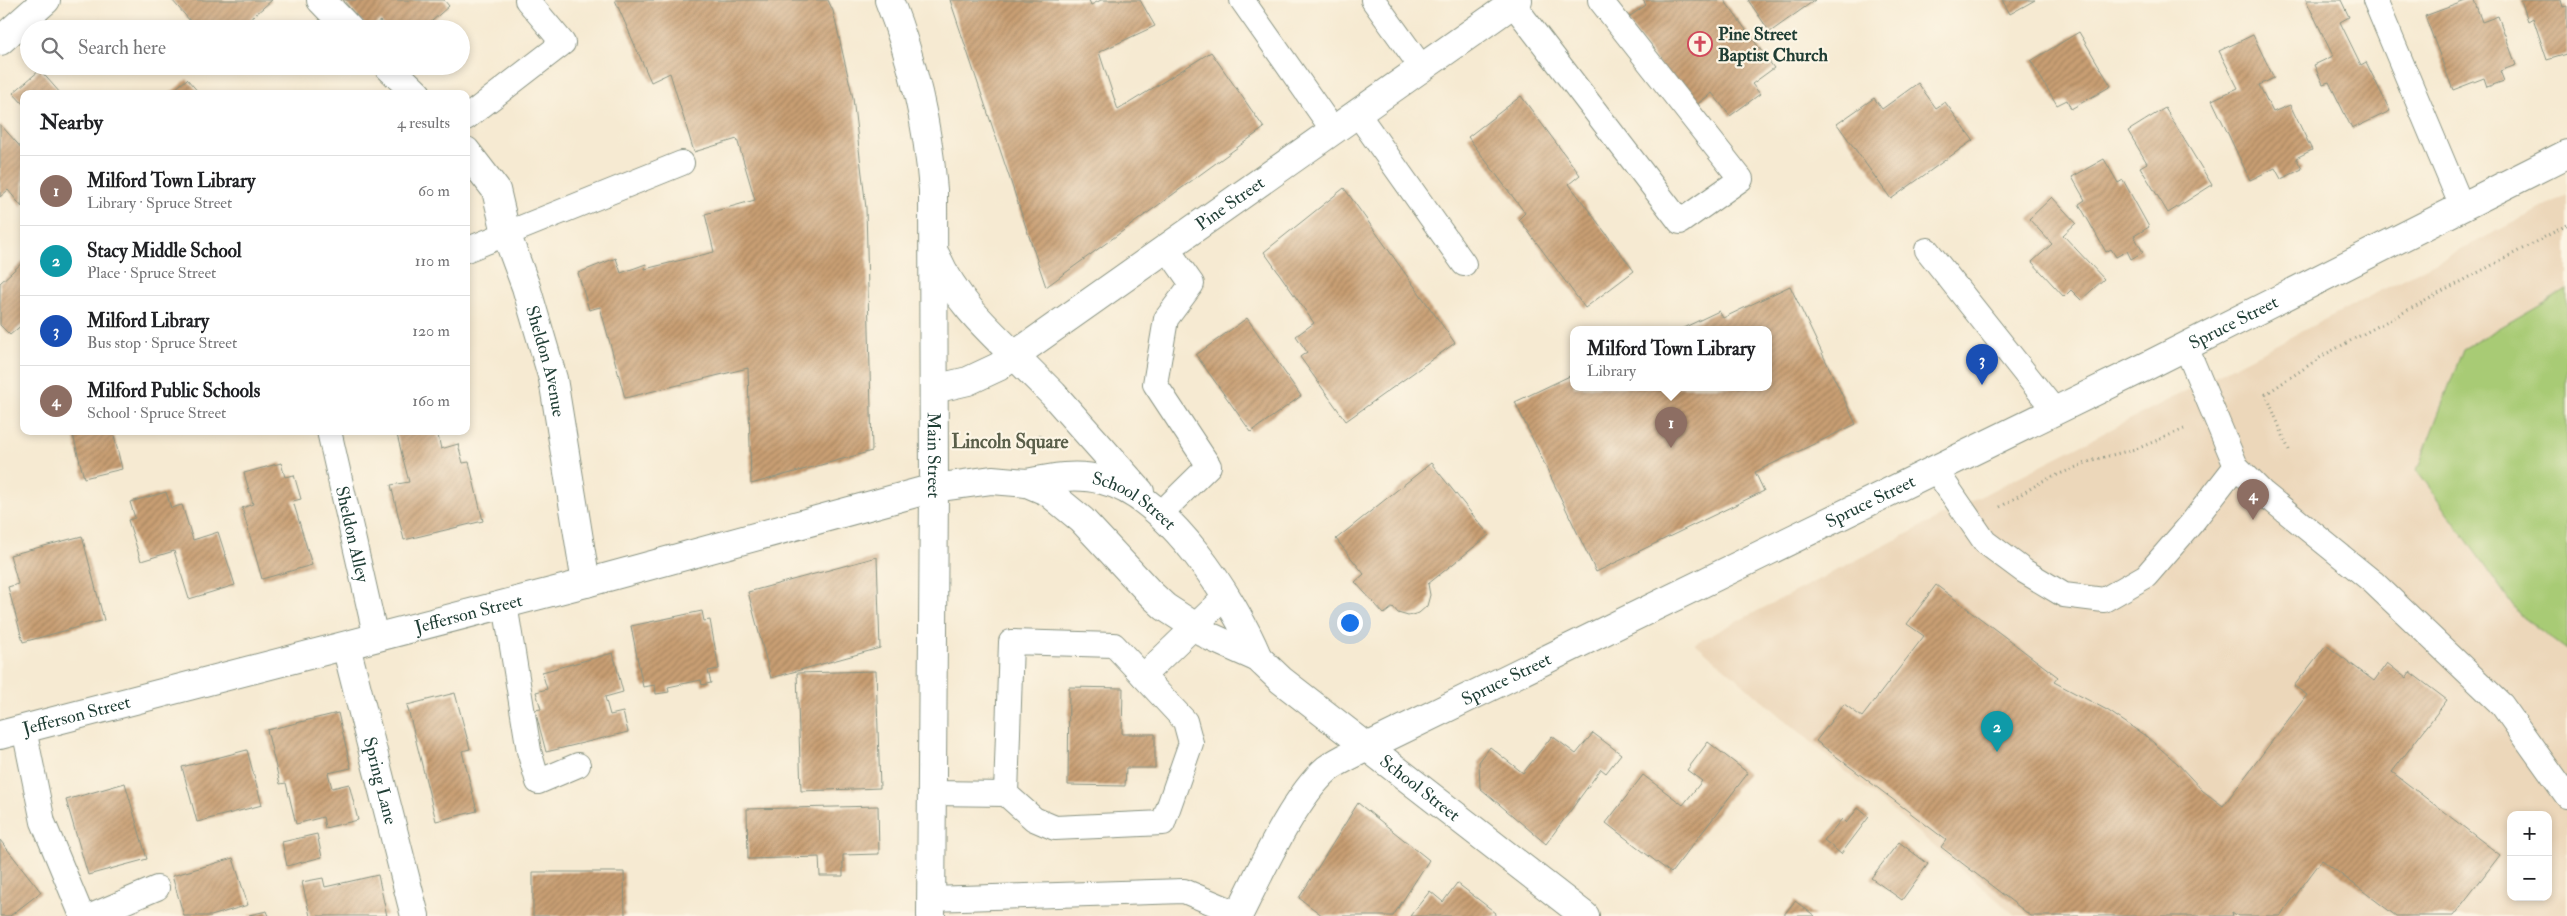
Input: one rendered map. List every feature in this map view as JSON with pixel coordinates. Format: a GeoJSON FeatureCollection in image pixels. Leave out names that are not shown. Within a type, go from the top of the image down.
{"type":"FeatureCollection","features":[{"type":"Feature","properties":{"kind":"street"},"geometry":{"type":"LineString","coordinates":[[23,20],[46,0]]}},
{"type":"Feature","properties":{"kind":"street"},"geometry":{"type":"LineString","coordinates":[[321,0],[340,20]]}},
{"type":"Feature","properties":{"kind":"street","name":"Main Street"},"geometry":{"type":"LineString","coordinates":[[890,0],[910,63],[926,132],[933,190],[934,488],[931,907]]}},
{"type":"Feature","properties":{"kind":"street","name":"Pine Street"},"geometry":{"type":"LineString","coordinates":[[934,389],[968,381],[998,367],[1015,356],[1166,247],[1422,68],[1509,3]]}},
{"type":"Feature","properties":{"kind":"street"},"geometry":{"type":"LineString","coordinates":[[0,40],[20,23]]}},
{"type":"Feature","properties":{"kind":"street"},"geometry":{"type":"LineString","coordinates":[[397,75],[413,90]]}},
{"type":"Feature","properties":{"kind":"street","name":"Spruce Street"},"geometry":{"type":"LineString","coordinates":[[1239,915],[1271,852],[1307,791],[1334,764],[2055,411],[2567,154]]}},
{"type":"Feature","properties":{"kind":"street","name":"Sheldon Avenue"},"geometry":{"type":"LineString","coordinates":[[470,156],[496,190],[506,233],[526,287],[553,379],[586,583]]}},
{"type":"Feature","properties":{"kind":"street"},"geometry":{"type":"LineString","coordinates":[[934,252],[948,281],[966,307],[1053,394],[1160,514]]}},
{"type":"Feature","properties":{"kind":"street","name":"School Street"},"geometry":{"type":"LineString","coordinates":[[934,488],[992,480],[1027,483],[1066,477],[1101,480],[1139,496],[1160,514],[1201,561],[1227,595],[1258,658]]}},
{"type":"Feature","properties":{"kind":"street","name":"School Street"},"geometry":{"type":"LineString","coordinates":[[1027,483],[1048,492],[1060,500],[1094,533],[1150,594],[1194,627],[1258,658],[1281,680],[1585,916]]}},
{"type":"Feature","properties":{"kind":"street","name":"Jefferson Street"},"geometry":{"type":"LineString","coordinates":[[12,732],[586,583],[934,488]]}},
{"type":"Feature","properties":{"kind":"street","name":"Spring Lane"},"geometry":{"type":"LineString","coordinates":[[346,646],[415,916]]}},
{"type":"Feature","properties":{"kind":"lane"},"geometry":{"type":"LineString","coordinates":[[470,115],[563,43],[528,0]]}},
{"type":"Feature","properties":{"kind":"lane"},"geometry":{"type":"LineString","coordinates":[[1242,0],[1333,130]]}},
{"type":"Feature","properties":{"kind":"lane"},"geometry":{"type":"LineString","coordinates":[[1373,0],[1422,68]]}},
{"type":"Feature","properties":{"kind":"lane"},"geometry":{"type":"LineString","coordinates":[[1509,3],[1680,222],[1740,179],[1600,0]]}},
{"type":"Feature","properties":{"kind":"lane"},"geometry":{"type":"LineString","coordinates":[[2375,0],[2462,207]]}},
{"type":"Feature","properties":{"kind":"lane"},"geometry":{"type":"LineString","coordinates":[[1357,113],[1464,264]]}},
{"type":"Feature","properties":{"kind":"lane"},"geometry":{"type":"LineString","coordinates":[[470,248],[682,163]]}},
{"type":"Feature","properties":{"kind":"lane"},"geometry":{"type":"LineString","coordinates":[[1160,514],[1210,466],[1155,384],[1166,319],[1192,284],[1166,247]]}},
{"type":"Feature","properties":{"kind":"lane"},"geometry":{"type":"LineString","coordinates":[[1926,250],[2055,411]]}},
{"type":"Feature","properties":{"kind":"lane"},"geometry":{"type":"LineString","coordinates":[[2186,346],[2236,466],[2262,492],[2373,582],[2502,705],[2567,796]]}},
{"type":"Feature","properties":{"kind":"lane","name":"Sheldon Alley"},"geometry":{"type":"LineString","coordinates":[[330,435],[376,638]]}},
{"type":"Feature","properties":{"kind":"lane"},"geometry":{"type":"LineString","coordinates":[[1935,469],[1985,542],[2024,571],[2064,595],[2104,600],[2146,576],[2192,524],[2236,466]]}},
{"type":"Feature","properties":{"kind":"lane"},"geometry":{"type":"LineString","coordinates":[[1143,676],[1227,595]]}},
{"type":"Feature","properties":{"kind":"lane"},"geometry":{"type":"LineString","coordinates":[[505,604],[529,751],[538,782],[578,764]]}},
{"type":"Feature","properties":{"kind":"lane"},"geometry":{"type":"LineString","coordinates":[[932,793],[1006,794],[1034,819],[1055,828],[1163,823],[1191,743],[1190,732],[1185,721],[1114,645],[1011,642],[1006,794]]}},
{"type":"Feature","properties":{"kind":"lane"},"geometry":{"type":"LineString","coordinates":[[12,732],[43,822],[82,916]]}},
{"type":"Feature","properties":{"kind":"lane"},"geometry":{"type":"LineString","coordinates":[[91,916],[157,888]]}},
{"type":"Feature","properties":{"kind":"lane"},"geometry":{"type":"LineString","coordinates":[[931,907],[1184,891],[1239,915]]}},
{"type":"Feature","properties":{"kind":"path"},"geometry":{"type":"LineString","coordinates":[[2288,450],[2266,394],[2324,355],[2567,225]]}},
{"type":"Feature","properties":{"kind":"path"},"geometry":{"type":"LineString","coordinates":[[2000,508],[2044,481],[2093,460],[2139,448],[2184,429]]}},
{"type":"Feature","properties":{"kind":"shaded area"},"geometry":{"type":"Polygon","coordinates":[[[2567,195],[2567,916],[2016,916],[1695,643],[2567,195]]]}},
{"type":"Feature","properties":{"kind":"green space"},"geometry":{"type":"Polygon","coordinates":[[[2567,289],[2567,650],[2519,614],[2417,470],[2463,349],[2567,289]]]}},
{"type":"Feature","properties":{"kind":"building"},"geometry":{"type":"Polygon","coordinates":[[[172,0],[272,0],[249,20],[189,20],[172,0]]]}},
{"type":"Feature","properties":{"kind":"building"},"geometry":{"type":"Polygon","coordinates":[[[343,0],[444,0],[449,6],[433,20],[360,20],[343,0]]]}},
{"type":"Feature","properties":{"kind":"building"},"geometry":{"type":"Polygon","coordinates":[[[615,0],[828,0],[833,11],[853,98],[866,208],[872,451],[751,484],[748,368],[625,398],[600,307],[589,310],[578,273],[616,258],[621,273],[646,264],[645,269],[714,252],[705,214],[755,200],[737,139],[694,152],[670,73],[651,82],[615,0]]]}},
{"type":"Feature","properties":{"kind":"building"},"geometry":{"type":"Polygon","coordinates":[[[950,0],[1089,0],[1091,5],[1101,0],[1140,0],[1155,26],[1099,52],[1118,110],[1211,52],[1264,128],[1046,287],[950,0]]]}},
{"type":"Feature","properties":{"kind":"building","name":"Pine Street Baptist Church"},"geometry":{"type":"Polygon","coordinates":[[[1643,0],[1724,0],[1774,68],[1752,84],[1760,94],[1730,116],[1712,93],[1691,109],[1626,19],[1646,5],[1643,0]]]}},
{"type":"Feature","properties":{"kind":"building"},"geometry":{"type":"Polygon","coordinates":[[[1748,0],[1815,0],[1770,32],[1748,0]]]}},
{"type":"Feature","properties":{"kind":"building"},"geometry":{"type":"Polygon","coordinates":[[[2002,0],[2035,0],[2010,14],[2002,0]]]}},
{"type":"Feature","properties":{"kind":"building"},"geometry":{"type":"Polygon","coordinates":[[[2306,0],[2341,0],[2349,17],[2340,22],[2361,65],[2366,62],[2390,111],[2352,129],[2329,82],[2323,84],[2314,65],[2333,56],[2306,0]]]}},
{"type":"Feature","properties":{"kind":"building"},"geometry":{"type":"Polygon","coordinates":[[[2468,0],[2474,0],[2482,22],[2498,16],[2516,65],[2500,71],[2504,81],[2487,87],[2484,78],[2453,90],[2425,16],[2468,0]]]}},
{"type":"Feature","properties":{"kind":"building"},"geometry":{"type":"Polygon","coordinates":[[[2521,0],[2561,0],[2563,7],[2567,6],[2567,54],[2547,60],[2533,18],[2528,21],[2521,0]]]}},
{"type":"Feature","properties":{"kind":"building"},"geometry":{"type":"Polygon","coordinates":[[[2079,32],[2111,86],[2071,109],[2067,100],[2057,105],[2031,61],[2079,32]]]}},
{"type":"Feature","properties":{"kind":"building"},"geometry":{"type":"Polygon","coordinates":[[[2253,35],[2274,78],[2259,85],[2273,112],[2290,105],[2312,150],[2296,158],[2302,169],[2281,179],[2275,168],[2250,180],[2212,100],[2238,88],[2219,51],[2253,35]]]}},
{"type":"Feature","properties":{"kind":"building"},"geometry":{"type":"Polygon","coordinates":[[[34,75],[44,75],[58,90],[20,90],[20,101],[13,93],[34,75]]]}},
{"type":"Feature","properties":{"kind":"building"},"geometry":{"type":"Polygon","coordinates":[[[187,79],[197,90],[174,90],[187,79]]]}},
{"type":"Feature","properties":{"kind":"building"},"geometry":{"type":"Polygon","coordinates":[[[1918,83],[1936,108],[1945,102],[1973,140],[1891,199],[1837,124],[1874,98],[1882,109],[1918,83]]]}},
{"type":"Feature","properties":{"kind":"building"},"geometry":{"type":"Polygon","coordinates":[[[1521,96],[1580,175],[1569,184],[1634,271],[1585,308],[1519,219],[1525,213],[1468,137],[1521,96]]]}},
{"type":"Feature","properties":{"kind":"building"},"geometry":{"type":"Polygon","coordinates":[[[2165,108],[2212,185],[2168,213],[2140,167],[2147,163],[2128,131],[2165,108]]]}},
{"type":"Feature","properties":{"kind":"building"},"geometry":{"type":"Polygon","coordinates":[[[0,124],[20,146],[20,205],[8,190],[0,197],[0,124]]]}},
{"type":"Feature","properties":{"kind":"building"},"geometry":{"type":"Polygon","coordinates":[[[2104,159],[2118,183],[2123,180],[2149,227],[2134,236],[2143,252],[2131,259],[2127,251],[2116,257],[2111,249],[2106,252],[2079,204],[2085,200],[2072,177],[2104,159]]]}},
{"type":"Feature","properties":{"kind":"building"},"geometry":{"type":"Polygon","coordinates":[[[1344,188],[1455,343],[1346,421],[1300,357],[1307,352],[1296,336],[1314,323],[1264,252],[1344,188]]]}},
{"type":"Feature","properties":{"kind":"building"},"geometry":{"type":"Polygon","coordinates":[[[2052,197],[2076,223],[2063,235],[2104,279],[2081,300],[2071,290],[2064,297],[2032,262],[2052,244],[2029,219],[2052,197]]]}},
{"type":"Feature","properties":{"kind":"building"},"geometry":{"type":"Polygon","coordinates":[[[20,265],[20,326],[10,335],[0,325],[0,283],[20,265]]]}},
{"type":"Feature","properties":{"kind":"building"},"geometry":{"type":"Polygon","coordinates":[[[1790,286],[1856,424],[1755,472],[1764,491],[1596,572],[1515,402],[1570,376],[1570,391],[1772,391],[1772,326],[1687,326],[1719,311],[1723,318],[1790,286]]]}},
{"type":"Feature","properties":{"kind":"building"},"geometry":{"type":"Polygon","coordinates":[[[1247,318],[1301,396],[1251,432],[1196,355],[1247,318]]]}},
{"type":"Feature","properties":{"kind":"building"},"geometry":{"type":"Polygon","coordinates":[[[73,435],[114,435],[122,469],[84,478],[73,435]]]}},
{"type":"Feature","properties":{"kind":"building"},"geometry":{"type":"Polygon","coordinates":[[[397,435],[438,435],[441,449],[458,444],[463,463],[469,462],[483,521],[404,540],[391,485],[409,482],[397,435]]]}},
{"type":"Feature","properties":{"kind":"building"},"geometry":{"type":"Polygon","coordinates":[[[281,463],[285,477],[294,475],[301,499],[293,501],[312,565],[262,579],[242,508],[253,504],[244,473],[281,463]]]}},
{"type":"Feature","properties":{"kind":"building"},"geometry":{"type":"Polygon","coordinates":[[[1431,463],[1489,535],[1428,584],[1430,595],[1427,606],[1419,613],[1408,616],[1398,613],[1393,607],[1384,614],[1355,582],[1364,574],[1336,539],[1431,463]]]}},
{"type":"Feature","properties":{"kind":"building"},"geometry":{"type":"Polygon","coordinates":[[[166,492],[171,508],[182,505],[193,540],[218,532],[235,585],[189,599],[174,551],[141,561],[128,520],[135,518],[130,502],[166,492]]]}},
{"type":"Feature","properties":{"kind":"building"},"geometry":{"type":"Polygon","coordinates":[[[82,536],[104,620],[23,642],[8,587],[18,584],[10,555],[82,536]]]}},
{"type":"Feature","properties":{"kind":"building"},"geometry":{"type":"Polygon","coordinates":[[[877,557],[880,648],[771,678],[748,592],[877,557]]]}},
{"type":"Feature","properties":{"kind":"building"},"geometry":{"type":"Polygon","coordinates":[[[1936,585],[2058,677],[2054,682],[2107,710],[2147,737],[2177,763],[2203,791],[2223,806],[2307,695],[2294,686],[2326,645],[2374,681],[2387,663],[2406,678],[2410,672],[2447,700],[2392,772],[2500,855],[2453,916],[2396,916],[2322,860],[2280,916],[2238,916],[2232,912],[2233,916],[2031,916],[1941,847],[1946,840],[1816,741],[1844,704],[1862,717],[1924,636],[1907,624],[1936,585]]]}},
{"type":"Feature","properties":{"kind":"building"},"geometry":{"type":"Polygon","coordinates":[[[702,611],[704,621],[710,620],[719,669],[708,671],[711,683],[702,685],[701,680],[668,687],[669,692],[656,694],[655,685],[643,687],[631,626],[702,611]]]}},
{"type":"Feature","properties":{"kind":"building"},"geometry":{"type":"Polygon","coordinates":[[[613,653],[623,692],[605,697],[610,715],[623,712],[628,732],[546,752],[535,710],[541,709],[536,692],[547,689],[542,672],[613,653]]]}},
{"type":"Feature","properties":{"kind":"building"},"geometry":{"type":"Polygon","coordinates":[[[876,671],[880,788],[801,791],[797,673],[876,671]]]}},
{"type":"Feature","properties":{"kind":"building"},"geometry":{"type":"Polygon","coordinates":[[[1069,687],[1123,688],[1122,734],[1155,734],[1155,768],[1126,768],[1125,786],[1068,785],[1069,687]]]}},
{"type":"Feature","properties":{"kind":"building"},"geometry":{"type":"Polygon","coordinates":[[[455,693],[470,749],[462,751],[477,811],[436,821],[407,705],[455,693]]]}},
{"type":"Feature","properties":{"kind":"building"},"geometry":{"type":"Polygon","coordinates":[[[338,713],[351,768],[328,773],[332,788],[349,784],[358,820],[325,828],[323,817],[296,824],[286,783],[280,784],[267,730],[338,713]]]}},
{"type":"Feature","properties":{"kind":"building"},"geometry":{"type":"Polygon","coordinates":[[[1593,733],[1621,754],[1606,773],[1601,769],[1546,844],[1480,788],[1479,762],[1490,747],[1523,773],[1552,736],[1576,754],[1593,733]]]}},
{"type":"Feature","properties":{"kind":"building"},"geometry":{"type":"Polygon","coordinates":[[[1708,742],[1748,773],[1671,873],[1606,823],[1643,775],[1683,805],[1702,781],[1687,770],[1708,742]]]}},
{"type":"Feature","properties":{"kind":"building"},"geometry":{"type":"Polygon","coordinates":[[[247,750],[262,805],[197,822],[182,767],[247,750]]]}},
{"type":"Feature","properties":{"kind":"building"},"geometry":{"type":"Polygon","coordinates":[[[125,783],[147,859],[88,875],[66,800],[125,783]]]}},
{"type":"Feature","properties":{"kind":"building"},"geometry":{"type":"Polygon","coordinates":[[[1358,803],[1429,860],[1393,916],[1323,916],[1299,898],[1358,803]]]}},
{"type":"Feature","properties":{"kind":"building"},"geometry":{"type":"Polygon","coordinates":[[[878,806],[879,854],[843,855],[843,876],[820,876],[819,857],[748,859],[747,809],[878,806]]]}},
{"type":"Feature","properties":{"kind":"building"},"geometry":{"type":"Polygon","coordinates":[[[1858,808],[1869,817],[1841,854],[1824,840],[1842,819],[1846,823],[1858,808]]]}},
{"type":"Feature","properties":{"kind":"building"},"geometry":{"type":"Polygon","coordinates":[[[317,834],[322,857],[287,866],[282,842],[317,834]]]}},
{"type":"Feature","properties":{"kind":"building"},"geometry":{"type":"Polygon","coordinates":[[[0,840],[41,892],[10,916],[0,916],[0,840]]]}},
{"type":"Feature","properties":{"kind":"building"},"geometry":{"type":"Polygon","coordinates":[[[1899,842],[1928,864],[1902,900],[1871,878],[1899,842]]]}},
{"type":"Feature","properties":{"kind":"building"},"geometry":{"type":"Polygon","coordinates":[[[233,858],[248,905],[211,916],[184,916],[172,876],[233,858]]]}},
{"type":"Feature","properties":{"kind":"building"},"geometry":{"type":"Polygon","coordinates":[[[533,872],[624,872],[625,916],[533,916],[533,872]]]}},
{"type":"Feature","properties":{"kind":"building"},"geometry":{"type":"Polygon","coordinates":[[[378,875],[387,916],[310,916],[302,882],[323,878],[325,887],[378,875]]]}},
{"type":"Feature","properties":{"kind":"building"},"geometry":{"type":"Polygon","coordinates":[[[1457,883],[1496,913],[1494,916],[1410,916],[1430,891],[1443,902],[1457,883]]]}},
{"type":"Feature","properties":{"kind":"building"},"geometry":{"type":"Polygon","coordinates":[[[1795,901],[1815,916],[1783,916],[1795,901]]]}},
{"type":"Feature","properties":{"kind":"building"},"geometry":{"type":"Polygon","coordinates":[[[267,911],[269,916],[249,915],[267,911]]]}},
{"type":"Feature","properties":{"kind":"place","name":"Pine Street Baptist Church"},"geometry":{"type":"Point","coordinates":[1700,44]}},
{"type":"Feature","properties":{"kind":"place","name":"Milford Library"},"geometry":{"type":"Point","coordinates":[1982,385]}},
{"type":"Feature","properties":{"kind":"place","name":"Milford Town Library"},"geometry":{"type":"Point","coordinates":[1671,448]}},
{"type":"Feature","properties":{"kind":"place","name":"Milford Public Schools"},"geometry":{"type":"Point","coordinates":[2253,520]}},
{"type":"Feature","properties":{"kind":"place","name":"Stacy Middle School"},"geometry":{"type":"Point","coordinates":[1997,752]}},
{"type":"Feature","properties":{"kind":"district","name":"Lincoln Square"},"geometry":{"type":"Point","coordinates":[1010,442]}}]}
